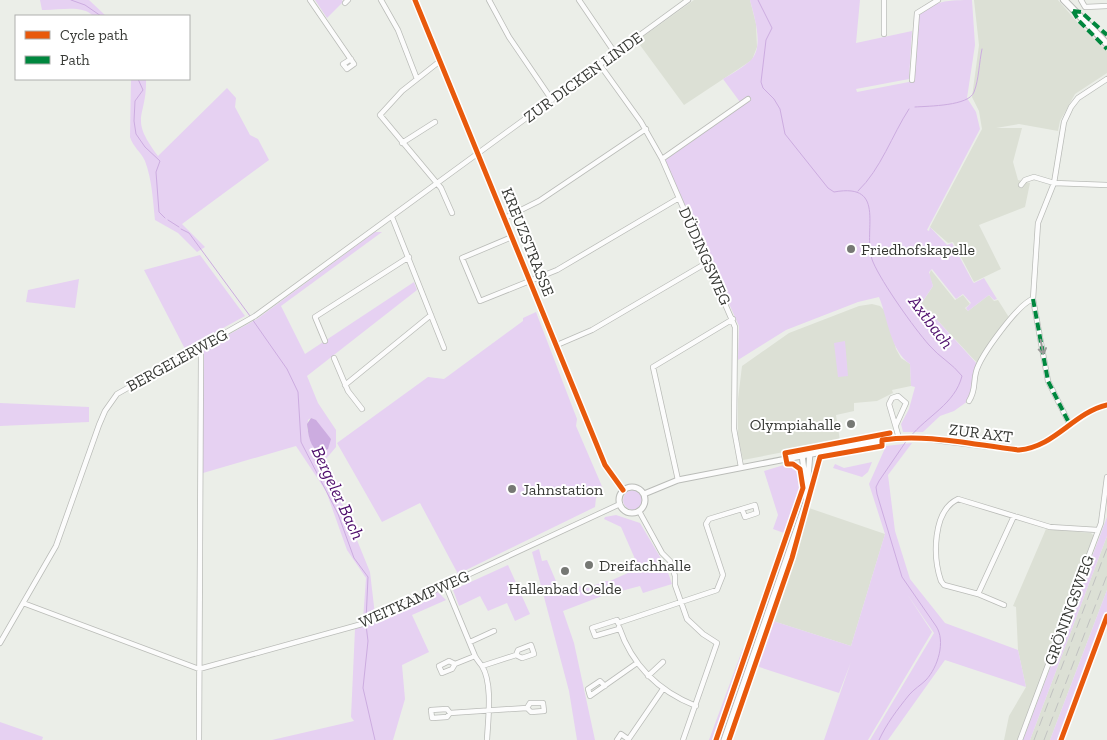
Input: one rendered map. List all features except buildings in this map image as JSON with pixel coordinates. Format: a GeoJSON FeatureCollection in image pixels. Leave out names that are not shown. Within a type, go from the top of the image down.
{"type":"FeatureCollection","features":[{"type":"Feature","properties":{"kind":"main road"},"geometry":{"type":"LineString","coordinates":[[1064,0],[1107,43]]}},
{"type":"Feature","properties":{"kind":"street"},"geometry":{"type":"LineString","coordinates":[[310,0],[351,59]]}},
{"type":"Feature","properties":{"kind":"street"},"geometry":{"type":"LineString","coordinates":[[381,0],[398,30],[417,79]]}},
{"type":"Feature","properties":{"kind":"street","name":"KREUZSTRASSE"},"geometry":{"type":"LineString","coordinates":[[415,0],[605,465],[623,490]]}},
{"type":"Feature","properties":{"kind":"street"},"geometry":{"type":"LineString","coordinates":[[489,0],[509,37],[552,100]]}},
{"type":"Feature","properties":{"kind":"street"},"geometry":{"type":"LineString","coordinates":[[579,0],[615,53]]}},
{"type":"Feature","properties":{"kind":"street"},"geometry":{"type":"LineString","coordinates":[[884,0],[884,34]]}},
{"type":"Feature","properties":{"kind":"street"},"geometry":{"type":"LineString","coordinates":[[912,80],[917,13],[938,0]]}},
{"type":"Feature","properties":{"kind":"street"},"geometry":{"type":"LineString","coordinates":[[1081,0],[1085,7],[1107,6]]}},
{"type":"Feature","properties":{"kind":"street","name":"ZUR DICKEN LINDE"},"geometry":{"type":"LineString","coordinates":[[478,154],[685,1]]}},
{"type":"Feature","properties":{"kind":"street"},"geometry":{"type":"LineString","coordinates":[[440,61],[417,79],[380,115],[437,183],[452,213]]}},
{"type":"Feature","properties":{"kind":"street","name":"DÜDINGSWEG"},"geometry":{"type":"LineString","coordinates":[[600,65],[646,130],[662,159],[732,319],[736,332],[734,429],[741,467]]}},
{"type":"Feature","properties":{"kind":"street"},"geometry":{"type":"LineString","coordinates":[[1070,425],[1048,381],[1033,299],[1038,223],[1054,183],[1064,122],[1071,107],[1078,98],[1107,79]]}},
{"type":"Feature","properties":{"kind":"street"},"geometry":{"type":"LineString","coordinates":[[662,159],[748,99]]}},
{"type":"Feature","properties":{"kind":"street"},"geometry":{"type":"LineString","coordinates":[[402,143],[435,122]]}},
{"type":"Feature","properties":{"kind":"street"},"geometry":{"type":"LineString","coordinates":[[504,218],[539,201],[646,130]]}},
{"type":"Feature","properties":{"kind":"street","name":"BERGELERWEG"},"geometry":{"type":"LineString","coordinates":[[0,644],[56,546],[99,425],[111,400],[120,392],[255,316],[478,154]]}},
{"type":"Feature","properties":{"kind":"street"},"geometry":{"type":"LineString","coordinates":[[1021,185],[1031,177],[1054,183],[1107,185]]}},
{"type":"Feature","properties":{"kind":"street"},"geometry":{"type":"LineString","coordinates":[[512,237],[462,258],[480,301],[531,281],[574,260],[679,198]]}},
{"type":"Feature","properties":{"kind":"street"},"geometry":{"type":"LineString","coordinates":[[392,218],[444,348]]}},
{"type":"Feature","properties":{"kind":"street"},"geometry":{"type":"LineString","coordinates":[[326,341],[314,317],[408,257]]}},
{"type":"Feature","properties":{"kind":"street"},"geometry":{"type":"LineString","coordinates":[[557,345],[592,330],[708,262]]}},
{"type":"Feature","properties":{"kind":"street"},"geometry":{"type":"LineString","coordinates":[[969,401],[975,389],[976,371],[987,353],[1022,305],[1033,299]]}},
{"type":"Feature","properties":{"kind":"street"},"geometry":{"type":"LineString","coordinates":[[345,384],[432,314]]}},
{"type":"Feature","properties":{"kind":"street"},"geometry":{"type":"LineString","coordinates":[[678,480],[653,367],[732,319]]}},
{"type":"Feature","properties":{"kind":"street"},"geometry":{"type":"LineString","coordinates":[[199,348],[202,354],[199,740]]}},
{"type":"Feature","properties":{"kind":"street"},"geometry":{"type":"LineString","coordinates":[[334,358],[345,384],[362,409]]}},
{"type":"Feature","properties":{"kind":"street"},"geometry":{"type":"LineString","coordinates":[[896,425],[906,403],[898,396],[892,398],[889,404],[896,425],[902,438]]}},
{"type":"Feature","properties":{"kind":"street","name":"ZUR AXT"},"geometry":{"type":"LineString","coordinates":[[644,494],[678,480],[810,453],[902,438],[1024,449],[1043,444],[1091,411],[1107,405]]}},
{"type":"Feature","properties":{"kind":"street"},"geometry":{"type":"LineString","coordinates":[[724,740],[802,512],[810,481],[810,453]]}},
{"type":"Feature","properties":{"kind":"street"},"geometry":{"type":"LineString","coordinates":[[802,455],[806,481],[802,512]]}},
{"type":"Feature","properties":{"kind":"street","name":"GRÖNINGSWEG"},"geometry":{"type":"LineString","coordinates":[[1020,740],[1098,530],[1107,477]]}},
{"type":"Feature","properties":{"kind":"street"},"geometry":{"type":"LineString","coordinates":[[629,487],[636,487],[644,494],[644,506],[639,511],[626,511],[620,504],[623,490],[629,487]]}},
{"type":"Feature","properties":{"kind":"street"},"geometry":{"type":"LineString","coordinates":[[1004,605],[978,594],[944,585],[941,581],[936,542],[937,528],[944,511],[958,499],[1050,526],[1098,530]]}},
{"type":"Feature","properties":{"kind":"street","name":"WEITKAMPWEG"},"geometry":{"type":"LineString","coordinates":[[199,670],[362,624],[620,504]]}},
{"type":"Feature","properties":{"kind":"street"},"geometry":{"type":"LineString","coordinates":[[696,706],[664,689],[648,676],[637,663],[619,626],[617,620],[592,628],[595,636],[619,626],[681,602],[717,590],[723,574],[706,524],[709,519],[742,509]]}},
{"type":"Feature","properties":{"kind":"street"},"geometry":{"type":"LineString","coordinates":[[639,511],[662,552],[670,561],[681,602],[691,624],[717,643],[683,740]]}},
{"type":"Feature","properties":{"kind":"street"},"geometry":{"type":"LineString","coordinates":[[978,594],[1014,516]]}},
{"type":"Feature","properties":{"kind":"street"},"geometry":{"type":"LineString","coordinates":[[446,586],[475,656],[482,666],[490,704],[487,740]]}},
{"type":"Feature","properties":{"kind":"street"},"geometry":{"type":"LineString","coordinates":[[23,603],[199,670]]}},
{"type":"Feature","properties":{"kind":"street"},"geometry":{"type":"LineString","coordinates":[[1061,740],[1107,616]]}},
{"type":"Feature","properties":{"kind":"street"},"geometry":{"type":"LineString","coordinates":[[470,642],[494,630]]}},
{"type":"Feature","properties":{"kind":"street"},"geometry":{"type":"LineString","coordinates":[[1100,634],[1107,636]]}},
{"type":"Feature","properties":{"kind":"street"},"geometry":{"type":"LineString","coordinates":[[482,666],[516,655]]}},
{"type":"Feature","properties":{"kind":"street"},"geometry":{"type":"LineString","coordinates":[[455,664],[475,656]]}},
{"type":"Feature","properties":{"kind":"street"},"geometry":{"type":"LineString","coordinates":[[648,676],[663,662]]}},
{"type":"Feature","properties":{"kind":"street"},"geometry":{"type":"LineString","coordinates":[[604,686],[637,663]]}},
{"type":"Feature","properties":{"kind":"street"},"geometry":{"type":"LineString","coordinates":[[617,740],[621,734],[628,740],[664,689]]}},
{"type":"Feature","properties":{"kind":"street"},"geometry":{"type":"LineString","coordinates":[[450,713],[527,708]]}},
{"type":"Feature","properties":{"kind":"shaded area"},"geometry":{"type":"Polygon","coordinates":[[[40,0],[89,0],[105,15],[92,15],[76,9],[42,10],[40,0]]]}},
{"type":"Feature","properties":{"kind":"shaded area"},"geometry":{"type":"Polygon","coordinates":[[[315,0],[342,0],[343,2],[327,18],[315,0]]]}},
{"type":"Feature","properties":{"kind":"shaded area"},"geometry":{"type":"Polygon","coordinates":[[[694,0],[750,0],[756,24],[757,47],[752,60],[684,105],[637,41],[694,0]]]}},
{"type":"Feature","properties":{"kind":"shaded area"},"geometry":{"type":"Polygon","coordinates":[[[750,0],[860,0],[856,43],[912,31],[909,79],[856,89],[857,92],[914,81],[917,19],[921,13],[941,2],[972,0],[975,45],[967,98],[976,112],[980,129],[927,230],[929,231],[930,227],[947,245],[952,243],[973,282],[984,278],[997,299],[994,300],[989,295],[968,311],[966,308],[971,303],[963,294],[956,299],[932,269],[929,272],[933,286],[917,310],[928,310],[978,365],[974,388],[968,401],[954,411],[940,416],[923,432],[903,432],[901,424],[909,409],[915,387],[911,386],[910,364],[898,351],[890,334],[879,297],[858,302],[786,330],[738,360],[739,326],[665,160],[746,103],[740,102],[723,79],[750,61],[757,48],[756,23],[750,0]]]}},
{"type":"Feature","properties":{"kind":"shaded area"},"geometry":{"type":"Polygon","coordinates":[[[974,0],[1058,0],[1078,23],[1107,51],[1107,73],[1075,94],[1060,121],[1058,131],[1019,124],[996,128],[1022,128],[1013,162],[1018,180],[1030,183],[1025,207],[979,225],[1001,269],[974,282],[953,242],[948,243],[930,227],[982,129],[979,111],[972,97],[979,45],[974,0]]]}},
{"type":"Feature","properties":{"kind":"shaded area"},"geometry":{"type":"Polygon","coordinates":[[[131,80],[146,80],[141,125],[149,143],[158,156],[227,88],[236,98],[235,107],[250,135],[258,139],[269,160],[182,224],[205,247],[197,252],[178,233],[155,220],[152,190],[147,168],[130,137],[131,80]]]}},
{"type":"Feature","properties":{"kind":"shaded area"},"geometry":{"type":"Polygon","coordinates":[[[375,232],[382,232],[281,306],[305,354],[414,282],[417,290],[307,376],[318,403],[336,430],[336,447],[320,466],[339,496],[370,572],[375,615],[363,620],[366,578],[347,550],[326,491],[296,446],[203,473],[203,349],[257,319],[375,232]],[[311,418],[308,420],[307,429],[314,449],[331,439],[311,418]]]}},
{"type":"Feature","properties":{"kind":"shaded area"},"geometry":{"type":"Polygon","coordinates":[[[200,255],[245,316],[185,349],[144,270],[200,255]]]}},
{"type":"Feature","properties":{"kind":"shaded area"},"geometry":{"type":"Polygon","coordinates":[[[931,270],[955,300],[963,295],[970,304],[965,308],[968,311],[989,295],[994,301],[998,300],[1010,319],[978,364],[928,310],[917,310],[933,286],[929,275],[931,270]]]}},
{"type":"Feature","properties":{"kind":"shaded area"},"geometry":{"type":"Polygon","coordinates":[[[79,279],[75,308],[26,302],[28,290],[79,279]]]}},
{"type":"Feature","properties":{"kind":"shaded area"},"geometry":{"type":"Polygon","coordinates":[[[872,304],[880,306],[886,312],[896,349],[901,358],[910,364],[911,386],[892,390],[893,393],[877,401],[854,403],[854,411],[836,415],[840,441],[743,460],[738,435],[738,399],[742,366],[789,333],[859,306],[872,304]]]}},
{"type":"Feature","properties":{"kind":"shaded area"},"geometry":{"type":"Polygon","coordinates":[[[536,312],[577,419],[576,426],[604,491],[596,498],[595,507],[458,574],[420,503],[382,522],[337,443],[428,377],[444,379],[523,321],[523,318],[536,312]]]}},
{"type":"Feature","properties":{"kind":"shaded area"},"geometry":{"type":"Polygon","coordinates":[[[845,341],[848,376],[838,377],[834,343],[845,341]]]}},
{"type":"Feature","properties":{"kind":"shaded area"},"geometry":{"type":"Polygon","coordinates":[[[0,403],[89,407],[89,422],[0,426],[0,403]]]}},
{"type":"Feature","properties":{"kind":"shaded area"},"geometry":{"type":"Polygon","coordinates":[[[311,418],[316,420],[331,439],[328,449],[320,453],[314,448],[309,436],[307,424],[311,418]]]}},
{"type":"Feature","properties":{"kind":"shaded area"},"geometry":{"type":"Polygon","coordinates":[[[912,443],[888,475],[895,531],[910,579],[945,623],[1018,650],[1026,687],[945,660],[888,740],[870,740],[934,633],[907,594],[932,632],[868,740],[824,740],[851,662],[839,693],[756,666],[773,621],[851,646],[885,534],[869,484],[886,446],[912,443]]]}},
{"type":"Feature","properties":{"kind":"shaded area"},"geometry":{"type":"Polygon","coordinates":[[[872,462],[868,472],[862,477],[833,468],[835,464],[844,468],[872,462]]]}},
{"type":"Feature","properties":{"kind":"shaded area"},"geometry":{"type":"Polygon","coordinates":[[[784,465],[798,470],[802,487],[796,518],[790,516],[784,533],[773,529],[778,515],[764,471],[784,465]]]}},
{"type":"Feature","properties":{"kind":"shaded area"},"geometry":{"type":"Polygon","coordinates":[[[629,490],[637,490],[643,496],[643,504],[637,510],[629,510],[623,504],[623,496],[629,490]]]}},
{"type":"Feature","properties":{"kind":"shaded area"},"geometry":{"type":"Polygon","coordinates":[[[809,508],[885,534],[851,646],[773,621],[809,508]]]}},
{"type":"Feature","properties":{"kind":"shaded area"},"geometry":{"type":"Polygon","coordinates":[[[616,515],[640,523],[666,567],[672,584],[643,593],[640,586],[602,596],[563,611],[574,643],[595,740],[577,740],[569,691],[532,552],[539,549],[542,561],[547,560],[561,593],[580,586],[584,589],[610,581],[639,568],[621,527],[604,519],[605,517],[616,515]]]}},
{"type":"Feature","properties":{"kind":"shaded area"},"geometry":{"type":"Polygon","coordinates":[[[1107,517],[1107,536],[1030,740],[1023,740],[1107,517]]]}},
{"type":"Feature","properties":{"kind":"shaded area"},"geometry":{"type":"Polygon","coordinates":[[[1046,529],[1091,533],[1095,537],[1017,740],[1004,740],[1009,716],[1026,687],[1018,650],[1016,607],[1013,606],[1046,529]]]}},
{"type":"Feature","properties":{"kind":"shaded area"},"geometry":{"type":"Polygon","coordinates":[[[1107,536],[1107,590],[1050,740],[1030,740],[1107,536]]]}},
{"type":"Feature","properties":{"kind":"shaded area"},"geometry":{"type":"Polygon","coordinates":[[[508,565],[530,614],[515,621],[507,603],[488,611],[480,596],[459,606],[453,590],[508,565]]]}},
{"type":"Feature","properties":{"kind":"shaded area"},"geometry":{"type":"Polygon","coordinates":[[[1107,590],[1107,613],[1059,740],[1050,740],[1107,590]]]}},
{"type":"Feature","properties":{"kind":"shaded area"},"geometry":{"type":"Polygon","coordinates":[[[438,592],[446,600],[412,615],[429,652],[402,665],[405,699],[393,740],[272,740],[354,721],[351,717],[355,629],[382,620],[438,592]]]}},
{"type":"Feature","properties":{"kind":"shaded area"},"geometry":{"type":"Polygon","coordinates":[[[752,635],[757,637],[722,740],[709,740],[743,648],[747,649],[752,635]]]}},
{"type":"Feature","properties":{"kind":"shaded area"},"geometry":{"type":"Polygon","coordinates":[[[0,722],[43,737],[42,740],[0,740],[0,722]]]}},
{"type":"Feature","properties":{"kind":"waterway","name":"Bergeler Bach"},"geometry":{"type":"LineString","coordinates":[[71,0],[85,5],[100,15]]}},
{"type":"Feature","properties":{"kind":"waterway","name":"Axtbach"},"geometry":{"type":"LineString","coordinates":[[758,0],[772,28],[766,40],[761,82],[763,88],[774,99],[780,109],[785,134],[828,188],[834,192],[851,191],[862,195],[867,202],[870,212],[870,250],[877,271],[923,337],[962,376],[958,386],[947,402],[910,437]]}},
{"type":"Feature","properties":{"kind":"waterway"},"geometry":{"type":"LineString","coordinates":[[915,107],[957,103],[971,97],[977,82],[982,49]]}},
{"type":"Feature","properties":{"kind":"waterway","name":"Bergeler Bach"},"geometry":{"type":"LineString","coordinates":[[138,80],[143,90],[135,101],[134,121],[136,134],[145,147],[160,161],[156,172],[159,212],[165,218]]}},
{"type":"Feature","properties":{"kind":"waterway"},"geometry":{"type":"LineString","coordinates":[[858,191],[880,162],[909,109]]}},
{"type":"Feature","properties":{"kind":"waterway","name":"Bergeler Bach"},"geometry":{"type":"LineString","coordinates":[[168,220],[179,227]]}},
{"type":"Feature","properties":{"kind":"waterway","name":"Bergeler Bach"},"geometry":{"type":"LineString","coordinates":[[181,229],[189,233],[250,316]]}},
{"type":"Feature","properties":{"kind":"waterway","name":"Bergeler Bach"},"geometry":{"type":"LineString","coordinates":[[252,319],[287,369],[298,392],[301,442],[338,514],[354,558],[368,577],[366,621]]}},
{"type":"Feature","properties":{"kind":"waterway","name":"Axtbach"},"geometry":{"type":"LineString","coordinates":[[879,740],[889,722],[911,693],[930,675],[937,661],[940,646],[939,632],[936,626],[902,577],[877,494],[876,487],[879,481],[907,440]]}},
{"type":"Feature","properties":{"kind":"waterway"},"geometry":{"type":"LineString","coordinates":[[719,740],[792,532]]}},
{"type":"Feature","properties":{"kind":"waterway","name":"Bergeler Bach"},"geometry":{"type":"LineString","coordinates":[[366,625],[368,641],[363,688],[375,740]]}},
{"type":"Feature","properties":{"kind":"railway"},"geometry":{"type":"LineString","coordinates":[[1034,740],[1107,548]]}},
{"type":"Feature","properties":{"kind":"railway"},"geometry":{"type":"LineString","coordinates":[[1044,740],[1107,575]]}},
{"type":"Feature","properties":{"kind":"marked path"},"geometry":{"type":"LineString","coordinates":[[1073,11],[1079,21],[1107,49]]}},
{"type":"Feature","properties":{"kind":"marked path"},"geometry":{"type":"LineString","coordinates":[[1073,11],[1081,12],[1107,35]]}},
{"type":"Feature","properties":{"kind":"marked path"},"geometry":{"type":"LineString","coordinates":[[1033,299],[1048,381],[1070,425]]}},
{"type":"Feature","properties":{"kind":"cycle path"},"geometry":{"type":"LineString","coordinates":[[415,0],[605,465],[623,490]]}},
{"type":"Feature","properties":{"kind":"cycle path"},"geometry":{"type":"LineString","coordinates":[[729,740],[792,558],[820,457],[882,446],[882,440],[899,438],[950,440],[1019,450],[1032,448],[1054,437],[1084,415],[1107,405]]}},
{"type":"Feature","properties":{"kind":"cycle path"},"geometry":{"type":"LineString","coordinates":[[716,740],[803,488],[800,469],[793,464],[787,464],[785,453],[890,433]]}},
{"type":"Feature","properties":{"kind":"cycle path"},"geometry":{"type":"LineString","coordinates":[[1061,740],[1107,616]]}},
{"type":"Feature","properties":{"kind":"place","name":"Friedhofskapelle"},"geometry":{"type":"Point","coordinates":[851,249]}},
{"type":"Feature","properties":{"kind":"place","name":"Olympiahalle"},"geometry":{"type":"Point","coordinates":[851,424]}},
{"type":"Feature","properties":{"kind":"place","name":"Jahnstation"},"geometry":{"type":"Point","coordinates":[512,489]}},
{"type":"Feature","properties":{"kind":"place","name":"Dreifachhalle"},"geometry":{"type":"Point","coordinates":[589,565]}},
{"type":"Feature","properties":{"kind":"place","name":"Hallenbad Oelde"},"geometry":{"type":"Point","coordinates":[565,571]}}]}
